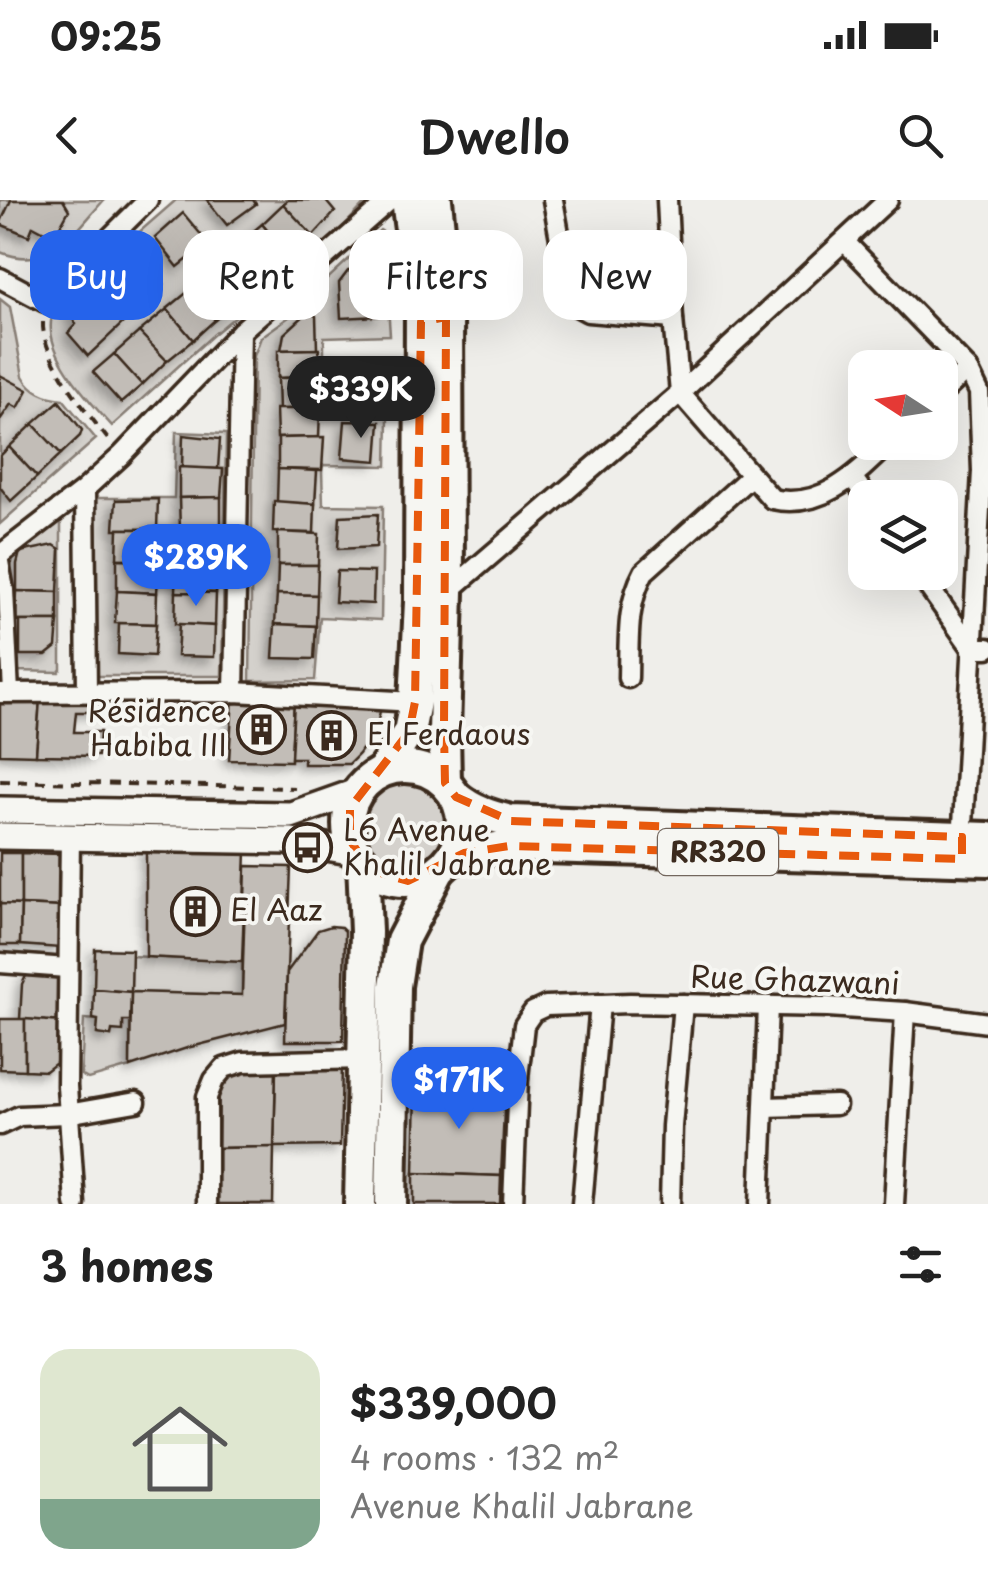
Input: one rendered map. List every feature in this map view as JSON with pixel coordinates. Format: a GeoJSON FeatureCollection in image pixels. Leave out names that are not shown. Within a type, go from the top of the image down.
{"type":"FeatureCollection","features":[{"type":"Feature","properties":{"kind":"main road"},"geometry":{"type":"LineString","coordinates":[[406,200],[410,230]]}},
{"type":"Feature","properties":{"kind":"main road"},"geometry":{"type":"LineString","coordinates":[[436,200],[439,230]]}},
{"type":"Feature","properties":{"kind":"main road"},"geometry":{"type":"LineString","coordinates":[[391,1204],[396,986],[402,942],[459,844],[462,824],[461,810],[451,790],[444,732],[448,592],[434,320]]}},
{"type":"Feature","properties":{"kind":"main road"},"geometry":{"type":"LineString","coordinates":[[360,1204],[366,932],[359,857],[348,826],[350,808],[409,732],[414,702],[434,320]]}},
{"type":"Feature","properties":{"kind":"main road","name":"RR320"},"geometry":{"type":"LineString","coordinates":[[0,810],[291,815],[394,768],[418,768],[428,771],[478,812],[511,821],[975,848]]}},
{"type":"Feature","properties":{"kind":"main road","name":"RR320"},"geometry":{"type":"LineString","coordinates":[[0,836],[292,840],[359,857],[380,875],[408,882],[424,878],[464,853],[509,846],[975,848]]}},
{"type":"Feature","properties":{"kind":"street"},"geometry":{"type":"LineString","coordinates":[[118,230],[148,200]]}},
{"type":"Feature","properties":{"kind":"street"},"geometry":{"type":"LineString","coordinates":[[390,200],[240,331],[85,489],[0,556],[6,590],[6,693],[234,692],[414,702]]}},
{"type":"Feature","properties":{"kind":"street"},"geometry":{"type":"LineString","coordinates":[[554,200],[559,230]]}},
{"type":"Feature","properties":{"kind":"street"},"geometry":{"type":"LineString","coordinates":[[667,200],[668,230]]}},
{"type":"Feature","properties":{"kind":"street"},"geometry":{"type":"LineString","coordinates":[[419,611],[448,592],[680,393],[888,200]]}},
{"type":"Feature","properties":{"kind":"street"},"geometry":{"type":"LineString","coordinates":[[845,242],[968,369],[979,392],[982,471],[975,848]]}},
{"type":"Feature","properties":{"kind":"street"},"geometry":{"type":"LineString","coordinates":[[0,278],[30,294]]}},
{"type":"Feature","properties":{"kind":"street"},"geometry":{"type":"LineString","coordinates":[[672,320],[680,393],[772,499],[788,502],[815,498],[853,478],[872,460]]}},
{"type":"Feature","properties":{"kind":"street"},"geometry":{"type":"LineString","coordinates":[[234,692],[240,331]]}},
{"type":"Feature","properties":{"kind":"street"},"geometry":{"type":"LineString","coordinates":[[958,378],[968,369]]}},
{"type":"Feature","properties":{"kind":"street"},"geometry":{"type":"LineString","coordinates":[[628,678],[634,591],[644,572],[751,476]]}},
{"type":"Feature","properties":{"kind":"street"},"geometry":{"type":"LineString","coordinates":[[85,489],[87,692]]}},
{"type":"Feature","properties":{"kind":"street"},"geometry":{"type":"LineString","coordinates":[[929,590],[980,648]]}},
{"type":"Feature","properties":{"kind":"street"},"geometry":{"type":"LineString","coordinates":[[70,837],[67,1114],[75,1204]]}},
{"type":"Feature","properties":{"kind":"street"},"geometry":{"type":"LineString","coordinates":[[0,962],[68,968]]}},
{"type":"Feature","properties":{"kind":"street"},"geometry":{"type":"LineString","coordinates":[[582,1204],[600,1004]]}},
{"type":"Feature","properties":{"kind":"street"},"geometry":{"type":"LineString","coordinates":[[670,1204],[672,1126],[683,1004]]}},
{"type":"Feature","properties":{"kind":"street","name":"Rue Ghazwani"},"geometry":{"type":"LineString","coordinates":[[518,1078],[524,1025],[533,1012],[546,1006],[828,1007],[988,1023]]}},
{"type":"Feature","properties":{"kind":"street"},"geometry":{"type":"LineString","coordinates":[[760,1204],[768,1006]]}},
{"type":"Feature","properties":{"kind":"street"},"geometry":{"type":"LineString","coordinates":[[898,1203],[905,1012]]}},
{"type":"Feature","properties":{"kind":"street"},"geometry":{"type":"LineString","coordinates":[[207,1204],[207,1097],[224,1068],[243,1062],[364,1059]]}},
{"type":"Feature","properties":{"kind":"street"},"geometry":{"type":"LineString","coordinates":[[394,1076],[518,1078],[514,1204]]}},
{"type":"Feature","properties":{"kind":"street"},"geometry":{"type":"LineString","coordinates":[[0,1125],[18,1116],[67,1114],[136,1102]]}},
{"type":"Feature","properties":{"kind":"street"},"geometry":{"type":"LineString","coordinates":[[764,1107],[836,1105]]}},
{"type":"Feature","properties":{"kind":"path"},"geometry":{"type":"LineString","coordinates":[[43,320],[42,333],[59,371],[121,456]]}},
{"type":"Feature","properties":{"kind":"path"},"geometry":{"type":"LineString","coordinates":[[0,781],[309,787]]}},
{"type":"Feature","properties":{"kind":"highlighted area"},"geometry":{"type":"Polygon","coordinates":[[[446,317],[445,783],[456,797],[511,821],[962,837],[962,859],[509,846],[464,853],[408,881],[370,870],[350,840],[350,808],[409,732],[415,702],[421,322],[446,317]]]}},
{"type":"Feature","properties":{"kind":"shaded area"},"geometry":{"type":"Polygon","coordinates":[[[0,200],[104,200],[77,230],[30,230],[30,257],[0,252],[0,200]]]}},
{"type":"Feature","properties":{"kind":"shaded area"},"geometry":{"type":"Polygon","coordinates":[[[176,200],[368,200],[329,239],[329,230],[183,230],[183,320],[231,320],[112,426],[58,356],[51,324],[52,320],[163,320],[163,230],[142,230],[176,200]]]}},
{"type":"Feature","properties":{"kind":"shaded area"},"geometry":{"type":"Polygon","coordinates":[[[349,259],[349,320],[389,320],[390,335],[324,337],[324,371],[389,369],[387,466],[323,465],[322,470],[323,505],[383,506],[381,620],[320,617],[315,680],[250,681],[254,356],[261,337],[285,320],[329,320],[329,278],[349,259]]]}},
{"type":"Feature","properties":{"kind":"shaded area"},"geometry":{"type":"Polygon","coordinates":[[[0,299],[10,307],[27,382],[40,393],[63,399],[96,439],[0,524],[0,299]]]}},
{"type":"Feature","properties":{"kind":"shaded area"},"geometry":{"type":"Polygon","coordinates":[[[176,432],[226,434],[222,676],[92,676],[94,498],[174,498],[176,432]]]}},
{"type":"Feature","properties":{"kind":"shaded area"},"geometry":{"type":"Polygon","coordinates":[[[61,514],[61,669],[16,671],[11,567],[14,556],[61,514]]]}},
{"type":"Feature","properties":{"kind":"shaded area"},"geometry":{"type":"Polygon","coordinates":[[[399,777],[435,789],[444,796],[452,817],[451,830],[441,851],[427,865],[413,870],[378,863],[366,852],[360,838],[361,807],[369,793],[399,777]]]}},
{"type":"Feature","properties":{"kind":"shaded area"},"geometry":{"type":"Polygon","coordinates":[[[131,956],[242,962],[242,995],[131,992],[131,956]]]}},
{"type":"Feature","properties":{"kind":"shaded area"},"geometry":{"type":"Polygon","coordinates":[[[84,1019],[98,1020],[97,1034],[111,1036],[112,1030],[123,1030],[123,1021],[130,1021],[130,1067],[88,1079],[81,1075],[84,1019]]]}},
{"type":"Feature","properties":{"kind":"building"},"geometry":{"type":"Polygon","coordinates":[[[11,200],[63,200],[69,210],[58,230],[33,226],[29,236],[0,224],[11,200]]]}},
{"type":"Feature","properties":{"kind":"building"},"geometry":{"type":"Polygon","coordinates":[[[207,200],[253,200],[256,204],[227,225],[207,200]]]}},
{"type":"Feature","properties":{"kind":"building"},"geometry":{"type":"Polygon","coordinates":[[[288,200],[325,200],[335,212],[318,230],[307,230],[283,204],[288,200]]]}},
{"type":"Feature","properties":{"kind":"building"},"geometry":{"type":"Polygon","coordinates":[[[283,204],[307,230],[267,230],[262,224],[283,204]]]}},
{"type":"Feature","properties":{"kind":"building"},"geometry":{"type":"Polygon","coordinates":[[[183,213],[197,230],[183,230],[183,263],[178,267],[163,248],[163,231],[183,213]]]}},
{"type":"Feature","properties":{"kind":"building"},"geometry":{"type":"Polygon","coordinates":[[[348,271],[349,318],[341,318],[339,283],[348,271]]]}},
{"type":"Feature","properties":{"kind":"building"},"geometry":{"type":"Polygon","coordinates":[[[183,296],[183,320],[215,320],[193,340],[167,309],[183,296]]]}},
{"type":"Feature","properties":{"kind":"building"},"geometry":{"type":"Polygon","coordinates":[[[167,309],[193,340],[167,361],[139,332],[154,320],[163,320],[167,309]]]}},
{"type":"Feature","properties":{"kind":"building"},"geometry":{"type":"Polygon","coordinates":[[[73,320],[123,323],[88,356],[68,333],[76,324],[73,320]]]}},
{"type":"Feature","properties":{"kind":"building"},"geometry":{"type":"Polygon","coordinates":[[[299,320],[316,320],[317,349],[281,350],[284,334],[299,320]]]}},
{"type":"Feature","properties":{"kind":"building"},"geometry":{"type":"Polygon","coordinates":[[[139,332],[167,361],[142,385],[114,354],[139,332]]]}},
{"type":"Feature","properties":{"kind":"building"},"geometry":{"type":"Polygon","coordinates":[[[319,349],[319,377],[278,378],[278,350],[319,349]]]}},
{"type":"Feature","properties":{"kind":"building"},"geometry":{"type":"Polygon","coordinates":[[[114,354],[142,385],[121,403],[93,372],[114,354]]]}},
{"type":"Feature","properties":{"kind":"building"},"geometry":{"type":"Polygon","coordinates":[[[341,373],[379,373],[378,407],[341,408],[341,373]]]}},
{"type":"Feature","properties":{"kind":"building"},"geometry":{"type":"Polygon","coordinates":[[[0,375],[28,390],[18,408],[11,404],[0,420],[0,375]]]}},
{"type":"Feature","properties":{"kind":"building"},"geometry":{"type":"Polygon","coordinates":[[[319,377],[320,409],[279,409],[278,378],[319,377]]]}},
{"type":"Feature","properties":{"kind":"building"},"geometry":{"type":"Polygon","coordinates":[[[59,401],[82,430],[61,454],[33,424],[59,401]]]}},
{"type":"Feature","properties":{"kind":"building"},"geometry":{"type":"Polygon","coordinates":[[[276,409],[320,409],[319,437],[277,438],[276,409]]]}},
{"type":"Feature","properties":{"kind":"building"},"geometry":{"type":"Polygon","coordinates":[[[345,421],[380,422],[377,461],[342,458],[345,421]]]}},
{"type":"Feature","properties":{"kind":"building"},"geometry":{"type":"Polygon","coordinates":[[[33,424],[61,454],[37,477],[9,447],[33,424]]]}},
{"type":"Feature","properties":{"kind":"building"},"geometry":{"type":"Polygon","coordinates":[[[183,435],[220,439],[218,469],[182,468],[183,435]]]}},
{"type":"Feature","properties":{"kind":"building"},"geometry":{"type":"Polygon","coordinates":[[[324,437],[322,470],[278,469],[278,438],[324,437]]]}},
{"type":"Feature","properties":{"kind":"building"},"geometry":{"type":"Polygon","coordinates":[[[9,447],[37,477],[11,501],[0,487],[0,456],[9,447]]]}},
{"type":"Feature","properties":{"kind":"building"},"geometry":{"type":"Polygon","coordinates":[[[179,467],[223,469],[221,497],[179,498],[179,467]]]}},
{"type":"Feature","properties":{"kind":"building"},"geometry":{"type":"Polygon","coordinates":[[[278,469],[317,471],[315,504],[277,502],[278,469]]]}},
{"type":"Feature","properties":{"kind":"building"},"geometry":{"type":"Polygon","coordinates":[[[221,497],[221,530],[180,530],[179,498],[221,497]]]}},
{"type":"Feature","properties":{"kind":"building"},"geometry":{"type":"Polygon","coordinates":[[[158,499],[157,529],[114,529],[116,500],[158,499]]]}},
{"type":"Feature","properties":{"kind":"building"},"geometry":{"type":"Polygon","coordinates":[[[274,501],[315,504],[314,533],[273,532],[274,501]]]}},
{"type":"Feature","properties":{"kind":"building"},"geometry":{"type":"Polygon","coordinates":[[[378,514],[376,547],[338,549],[340,516],[378,514]]]}},
{"type":"Feature","properties":{"kind":"building"},"geometry":{"type":"Polygon","coordinates":[[[118,529],[164,529],[163,559],[117,559],[118,529]]]}},
{"type":"Feature","properties":{"kind":"building"},"geometry":{"type":"Polygon","coordinates":[[[178,530],[221,530],[221,562],[177,561],[178,530]]]}},
{"type":"Feature","properties":{"kind":"building"},"geometry":{"type":"Polygon","coordinates":[[[278,532],[319,534],[318,565],[278,565],[278,532]]]}},
{"type":"Feature","properties":{"kind":"building"},"geometry":{"type":"Polygon","coordinates":[[[54,545],[60,549],[58,592],[17,591],[20,552],[54,545]]]}},
{"type":"Feature","properties":{"kind":"building"},"geometry":{"type":"Polygon","coordinates":[[[117,559],[159,560],[157,593],[117,591],[117,559]]]}},
{"type":"Feature","properties":{"kind":"building"},"geometry":{"type":"Polygon","coordinates":[[[177,561],[216,562],[216,593],[176,592],[177,561]]]}},
{"type":"Feature","properties":{"kind":"building"},"geometry":{"type":"Polygon","coordinates":[[[278,565],[318,565],[317,595],[277,594],[278,565]]]}},
{"type":"Feature","properties":{"kind":"building"},"geometry":{"type":"Polygon","coordinates":[[[337,571],[374,572],[373,604],[335,602],[337,571]]]}},
{"type":"Feature","properties":{"kind":"building"},"geometry":{"type":"Polygon","coordinates":[[[17,591],[58,592],[58,621],[16,621],[17,591]]]}},
{"type":"Feature","properties":{"kind":"building"},"geometry":{"type":"Polygon","coordinates":[[[117,591],[157,593],[156,624],[115,623],[117,591]]]}},
{"type":"Feature","properties":{"kind":"building"},"geometry":{"type":"Polygon","coordinates":[[[176,592],[216,593],[215,626],[175,624],[176,592]]]}},
{"type":"Feature","properties":{"kind":"building"},"geometry":{"type":"Polygon","coordinates":[[[277,594],[317,595],[316,626],[275,624],[277,594]]]}},
{"type":"Feature","properties":{"kind":"building"},"geometry":{"type":"Polygon","coordinates":[[[20,621],[58,621],[56,647],[46,655],[20,655],[20,621]]]}},
{"type":"Feature","properties":{"kind":"building"},"geometry":{"type":"Polygon","coordinates":[[[119,623],[156,624],[154,656],[118,654],[119,623]]]}},
{"type":"Feature","properties":{"kind":"building"},"geometry":{"type":"Polygon","coordinates":[[[179,624],[215,626],[214,657],[177,656],[179,624]]]}},
{"type":"Feature","properties":{"kind":"building"},"geometry":{"type":"Polygon","coordinates":[[[275,624],[316,626],[314,659],[273,658],[275,624]]]}},
{"type":"Feature","properties":{"kind":"building","name":"Résidence Habiba III"},"geometry":{"type":"Polygon","coordinates":[[[233,697],[294,701],[291,761],[229,760],[233,697]]]}},
{"type":"Feature","properties":{"kind":"building"},"geometry":{"type":"Polygon","coordinates":[[[0,698],[40,699],[36,755],[0,754],[0,698]]]}},
{"type":"Feature","properties":{"kind":"building"},"geometry":{"type":"Polygon","coordinates":[[[40,699],[100,700],[100,712],[76,712],[74,732],[100,732],[98,756],[36,755],[40,699]]]}},
{"type":"Feature","properties":{"kind":"building","name":"El Ferdaous"},"geometry":{"type":"Polygon","coordinates":[[[294,701],[382,704],[376,728],[349,764],[304,764],[304,758],[291,758],[294,701]]]}},
{"type":"Feature","properties":{"kind":"building","name":"El Aaz"},"geometry":{"type":"Polygon","coordinates":[[[146,848],[246,851],[242,962],[146,957],[146,848]]]}},
{"type":"Feature","properties":{"kind":"building"},"geometry":{"type":"Polygon","coordinates":[[[0,853],[21,853],[21,905],[0,904],[0,853]]]}},
{"type":"Feature","properties":{"kind":"building"},"geometry":{"type":"Polygon","coordinates":[[[21,853],[63,854],[61,907],[21,905],[21,853]]]}},
{"type":"Feature","properties":{"kind":"building"},"geometry":{"type":"Polygon","coordinates":[[[246,866],[291,867],[285,1023],[130,1067],[131,992],[242,995],[246,866]]]}},
{"type":"Feature","properties":{"kind":"building"},"geometry":{"type":"Polygon","coordinates":[[[0,904],[21,905],[20,945],[0,945],[0,904]]]}},
{"type":"Feature","properties":{"kind":"building"},"geometry":{"type":"Polygon","coordinates":[[[21,905],[61,907],[60,948],[20,945],[21,905]]]}},
{"type":"Feature","properties":{"kind":"building"},"geometry":{"type":"Polygon","coordinates":[[[331,926],[345,931],[343,1041],[285,1041],[287,972],[318,930],[331,926]]]}},
{"type":"Feature","properties":{"kind":"building"},"geometry":{"type":"Polygon","coordinates":[[[95,949],[132,950],[131,992],[94,989],[95,949]]]}},
{"type":"Feature","properties":{"kind":"building"},"geometry":{"type":"Polygon","coordinates":[[[27,974],[60,976],[61,1022],[20,1019],[22,984],[27,974]]]}},
{"type":"Feature","properties":{"kind":"building"},"geometry":{"type":"Polygon","coordinates":[[[94,989],[131,992],[130,1021],[123,1021],[123,1031],[112,1030],[111,1036],[97,1034],[94,989]]]}},
{"type":"Feature","properties":{"kind":"building"},"geometry":{"type":"Polygon","coordinates":[[[0,1019],[25,1019],[25,1070],[0,1069],[0,1019]]]}},
{"type":"Feature","properties":{"kind":"building"},"geometry":{"type":"Polygon","coordinates":[[[25,1019],[61,1022],[60,1060],[46,1071],[25,1070],[25,1019]]]}},
{"type":"Feature","properties":{"kind":"building"},"geometry":{"type":"Polygon","coordinates":[[[342,1067],[340,1146],[274,1147],[276,1068],[342,1067]]]}},
{"type":"Feature","properties":{"kind":"building"},"geometry":{"type":"Polygon","coordinates":[[[276,1068],[274,1147],[218,1148],[219,1085],[227,1072],[276,1068]]]}},
{"type":"Feature","properties":{"kind":"building"},"geometry":{"type":"Polygon","coordinates":[[[505,1089],[501,1176],[414,1173],[416,1090],[505,1089]]]}},
{"type":"Feature","properties":{"kind":"building"},"geometry":{"type":"Polygon","coordinates":[[[274,1147],[273,1204],[218,1204],[218,1148],[274,1147]]]}},
{"type":"Feature","properties":{"kind":"building"},"geometry":{"type":"Polygon","coordinates":[[[414,1173],[501,1176],[500,1204],[414,1204],[414,1173]]]}},
{"type":"Feature","properties":{"kind":"place","name":"Résidence Habiba III"},"geometry":{"type":"Point","coordinates":[262,729]}},
{"type":"Feature","properties":{"kind":"place","name":"El Ferdaous"},"geometry":{"type":"Point","coordinates":[332,735]}},
{"type":"Feature","properties":{"kind":"place","name":"L6 Avenue Khalil Jabrane"},"geometry":{"type":"Point","coordinates":[308,848]}},
{"type":"Feature","properties":{"kind":"place","name":"El Aaz"},"geometry":{"type":"Point","coordinates":[195,911]}}]}
